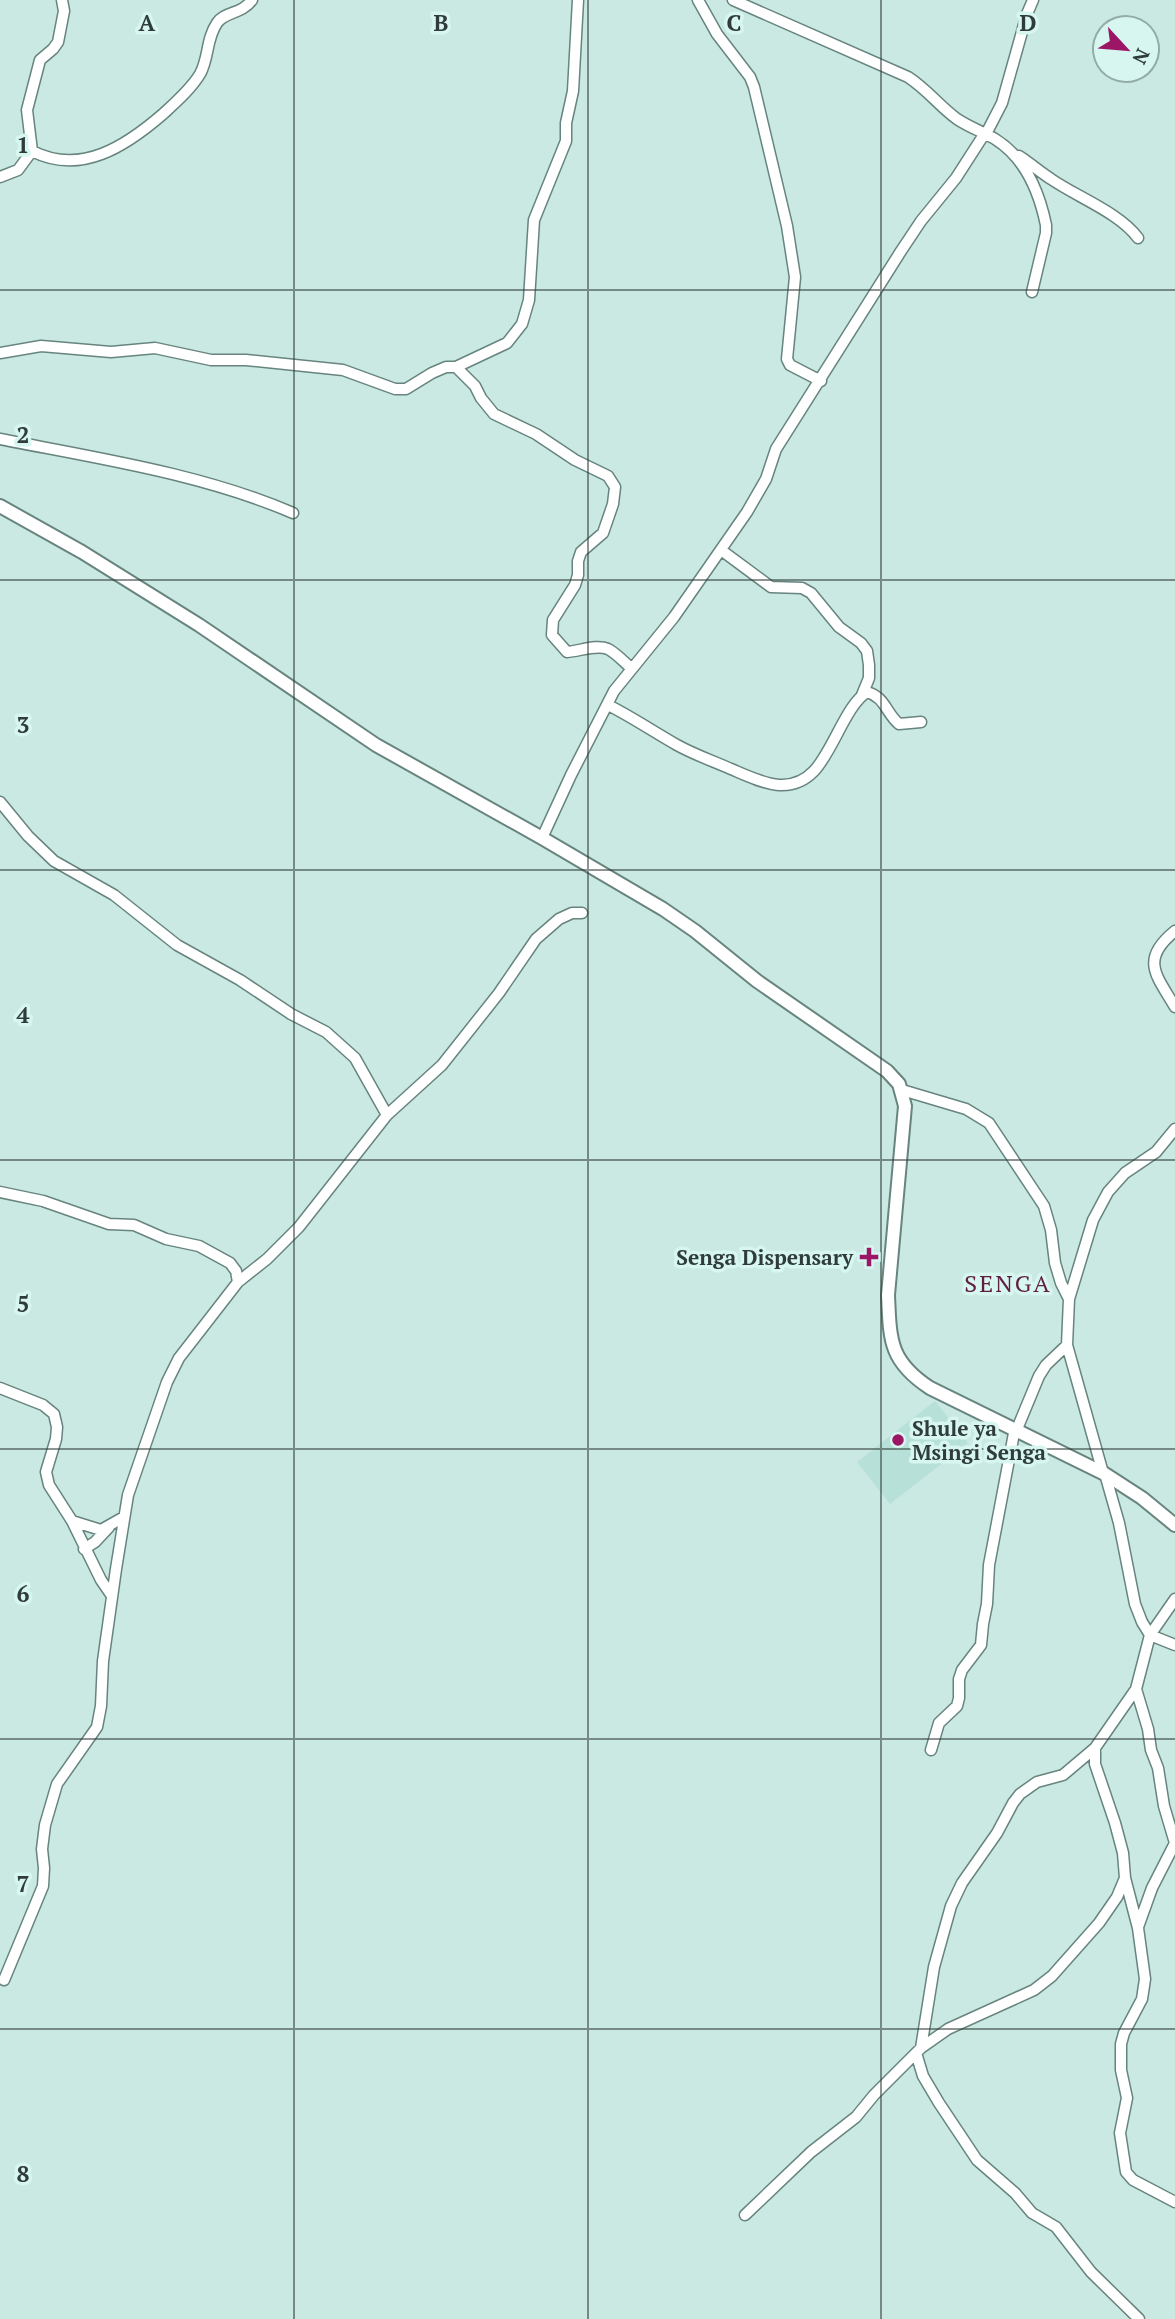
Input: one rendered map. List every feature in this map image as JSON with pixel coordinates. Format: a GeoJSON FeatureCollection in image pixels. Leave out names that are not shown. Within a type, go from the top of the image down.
{"type":"FeatureCollection","features":[{"type":"Feature","properties":{"kind":"street"},"geometry":{"type":"LineString","coordinates":[[0,177],[18,170],[32,151],[27,110],[40,60],[53,50],[58,42],[64,11],[62,0]]}},
{"type":"Feature","properties":{"kind":"street"},"geometry":{"type":"LineString","coordinates":[[32,151],[51,159],[82,161],[117,148],[131,139],[177,100],[198,77],[217,23],[222,18],[242,11],[252,0]]}},
{"type":"Feature","properties":{"kind":"street"},"geometry":{"type":"LineString","coordinates":[[0,353],[41,346],[111,352],[155,348],[211,360],[246,360],[343,370],[386,387],[400,389],[416,385],[440,370],[456,367],[512,340],[519,330],[530,293],[534,220],[566,141],[566,123],[573,90],[578,0]]}},
{"type":"Feature","properties":{"kind":"street"},"geometry":{"type":"LineString","coordinates":[[698,0],[717,34],[750,77],[754,87],[787,226],[795,277],[787,359],[790,365],[821,381]]}},
{"type":"Feature","properties":{"kind":"street"},"geometry":{"type":"LineString","coordinates":[[733,0],[908,77],[930,93],[956,118],[985,133],[1060,185],[1115,218],[1138,239]]}},
{"type":"Feature","properties":{"kind":"street"},"geometry":{"type":"LineString","coordinates":[[542,838],[614,691],[674,617],[721,550],[762,485],[776,449],[907,242],[956,178],[985,133],[1002,103],[1033,0]]}},
{"type":"Feature","properties":{"kind":"street"},"geometry":{"type":"LineString","coordinates":[[1016,154],[1027,173],[1046,225],[1032,292]]}},
{"type":"Feature","properties":{"kind":"street"},"geometry":{"type":"LineString","coordinates":[[456,367],[475,386],[494,414],[536,434],[575,460],[611,478],[615,487],[608,521],[603,533],[581,552],[575,585],[553,620],[552,635],[567,652],[608,649],[631,668]]}},
{"type":"Feature","properties":{"kind":"street"},"geometry":{"type":"LineString","coordinates":[[0,439],[138,467],[258,498],[293,513]]}},
{"type":"Feature","properties":{"kind":"street"},"geometry":{"type":"LineString","coordinates":[[0,506],[82,552],[199,625],[376,746],[663,909],[757,981],[887,1071],[901,1090],[905,1107],[888,1295],[889,1324],[898,1360],[920,1381],[1104,1473],[1142,1498],[1175,1525]]}},
{"type":"Feature","properties":{"kind":"street"},"geometry":{"type":"LineString","coordinates":[[608,705],[680,747],[768,785],[798,783],[816,769],[862,695],[869,678],[867,651],[861,643],[839,627],[811,593],[802,588],[771,587],[721,550]]}},
{"type":"Feature","properties":{"kind":"street"},"geometry":{"type":"LineString","coordinates":[[862,695],[867,692],[878,696],[899,724],[921,722]]}},
{"type":"Feature","properties":{"kind":"street"},"geometry":{"type":"LineString","coordinates":[[0,802],[28,836],[54,861],[114,895],[177,945],[240,980],[291,1014],[326,1032],[355,1058],[387,1115]]}},
{"type":"Feature","properties":{"kind":"street"},"geometry":{"type":"LineString","coordinates":[[4,1980],[43,1886],[42,1849],[45,1825],[57,1784],[97,1727],[102,1706],[103,1661],[124,1517],[141,1456],[167,1382],[179,1358],[238,1282],[267,1259],[299,1227],[387,1115],[442,1065],[492,1002],[536,939],[559,919],[582,913]]}},
{"type":"Feature","properties":{"kind":"street"},"geometry":{"type":"LineString","coordinates":[[1175,931],[1160,946],[1154,967],[1158,981],[1175,1007]]}},
{"type":"Feature","properties":{"kind":"street"},"geometry":{"type":"LineString","coordinates":[[901,1090],[966,1109],[989,1123],[1044,1206],[1051,1230],[1055,1263],[1069,1299]]}},
{"type":"Feature","properties":{"kind":"street"},"geometry":{"type":"LineString","coordinates":[[1175,1129],[1156,1152],[1125,1173],[1108,1192],[1094,1220],[1069,1299],[1067,1345],[1119,1522],[1135,1604],[1150,1635],[1175,1645]]}},
{"type":"Feature","properties":{"kind":"street"},"geometry":{"type":"LineString","coordinates":[[0,1192],[43,1201],[101,1222],[134,1225],[166,1239],[199,1246],[229,1263],[236,1271],[238,1282]]}},
{"type":"Feature","properties":{"kind":"street"},"geometry":{"type":"LineString","coordinates":[[931,1750],[939,1723],[957,1706],[962,1670],[981,1645],[989,1565],[1016,1428],[1039,1376],[1046,1365],[1067,1345]]}},
{"type":"Feature","properties":{"kind":"street"},"geometry":{"type":"LineString","coordinates":[[0,1388],[43,1405],[54,1414],[57,1426],[46,1472],[49,1485],[72,1521],[84,1549],[112,1596]]}},
{"type":"Feature","properties":{"kind":"street"},"geometry":{"type":"LineString","coordinates":[[72,1521],[101,1530],[124,1517]]}},
{"type":"Feature","properties":{"kind":"street"},"geometry":{"type":"LineString","coordinates":[[84,1549],[109,1527]]}},
{"type":"Feature","properties":{"kind":"street"},"geometry":{"type":"LineString","coordinates":[[1139,2319],[1091,2272],[1056,2227],[1032,2213],[1015,2193],[977,2160],[923,2076],[919,2051],[934,1967],[951,1906],[962,1883],[1020,1794],[1037,1782],[1063,1775],[1095,1748],[1136,1689],[1150,1635],[1175,1599]]}},
{"type":"Feature","properties":{"kind":"street"},"geometry":{"type":"LineString","coordinates":[[1136,1689],[1175,1843],[1152,1888],[1138,1928]]}},
{"type":"Feature","properties":{"kind":"street"},"geometry":{"type":"LineString","coordinates":[[1095,1748],[1095,1764],[1115,1822],[1125,1878],[1138,1928],[1145,1979],[1142,1999],[1121,2044],[1121,2070],[1127,2098],[1120,2133],[1126,2172],[1142,2186],[1175,2202]]}},
{"type":"Feature","properties":{"kind":"street"},"geometry":{"type":"LineString","coordinates":[[745,2215],[811,2152],[856,2117],[874,2095],[919,2051],[948,2029],[1034,1990],[1052,1976],[1099,1923],[1117,1897],[1125,1878]]}},
{"type":"Feature","properties":{"kind":"shaded area"},"geometry":{"type":"Polygon","coordinates":[[[935,1401],[968,1443],[890,1504],[857,1462],[935,1401]]]}},
{"type":"Feature","properties":{"kind":"place","name":"Senga Dispensary"},"geometry":{"type":"Point","coordinates":[869,1257]}},
{"type":"Feature","properties":{"kind":"place","name":"Shule ya Msingi Senga"},"geometry":{"type":"Point","coordinates":[898,1440]}},
{"type":"Feature","properties":{"kind":"district","name":"SENGA"},"geometry":{"type":"Point","coordinates":[1008,1283]}}]}
